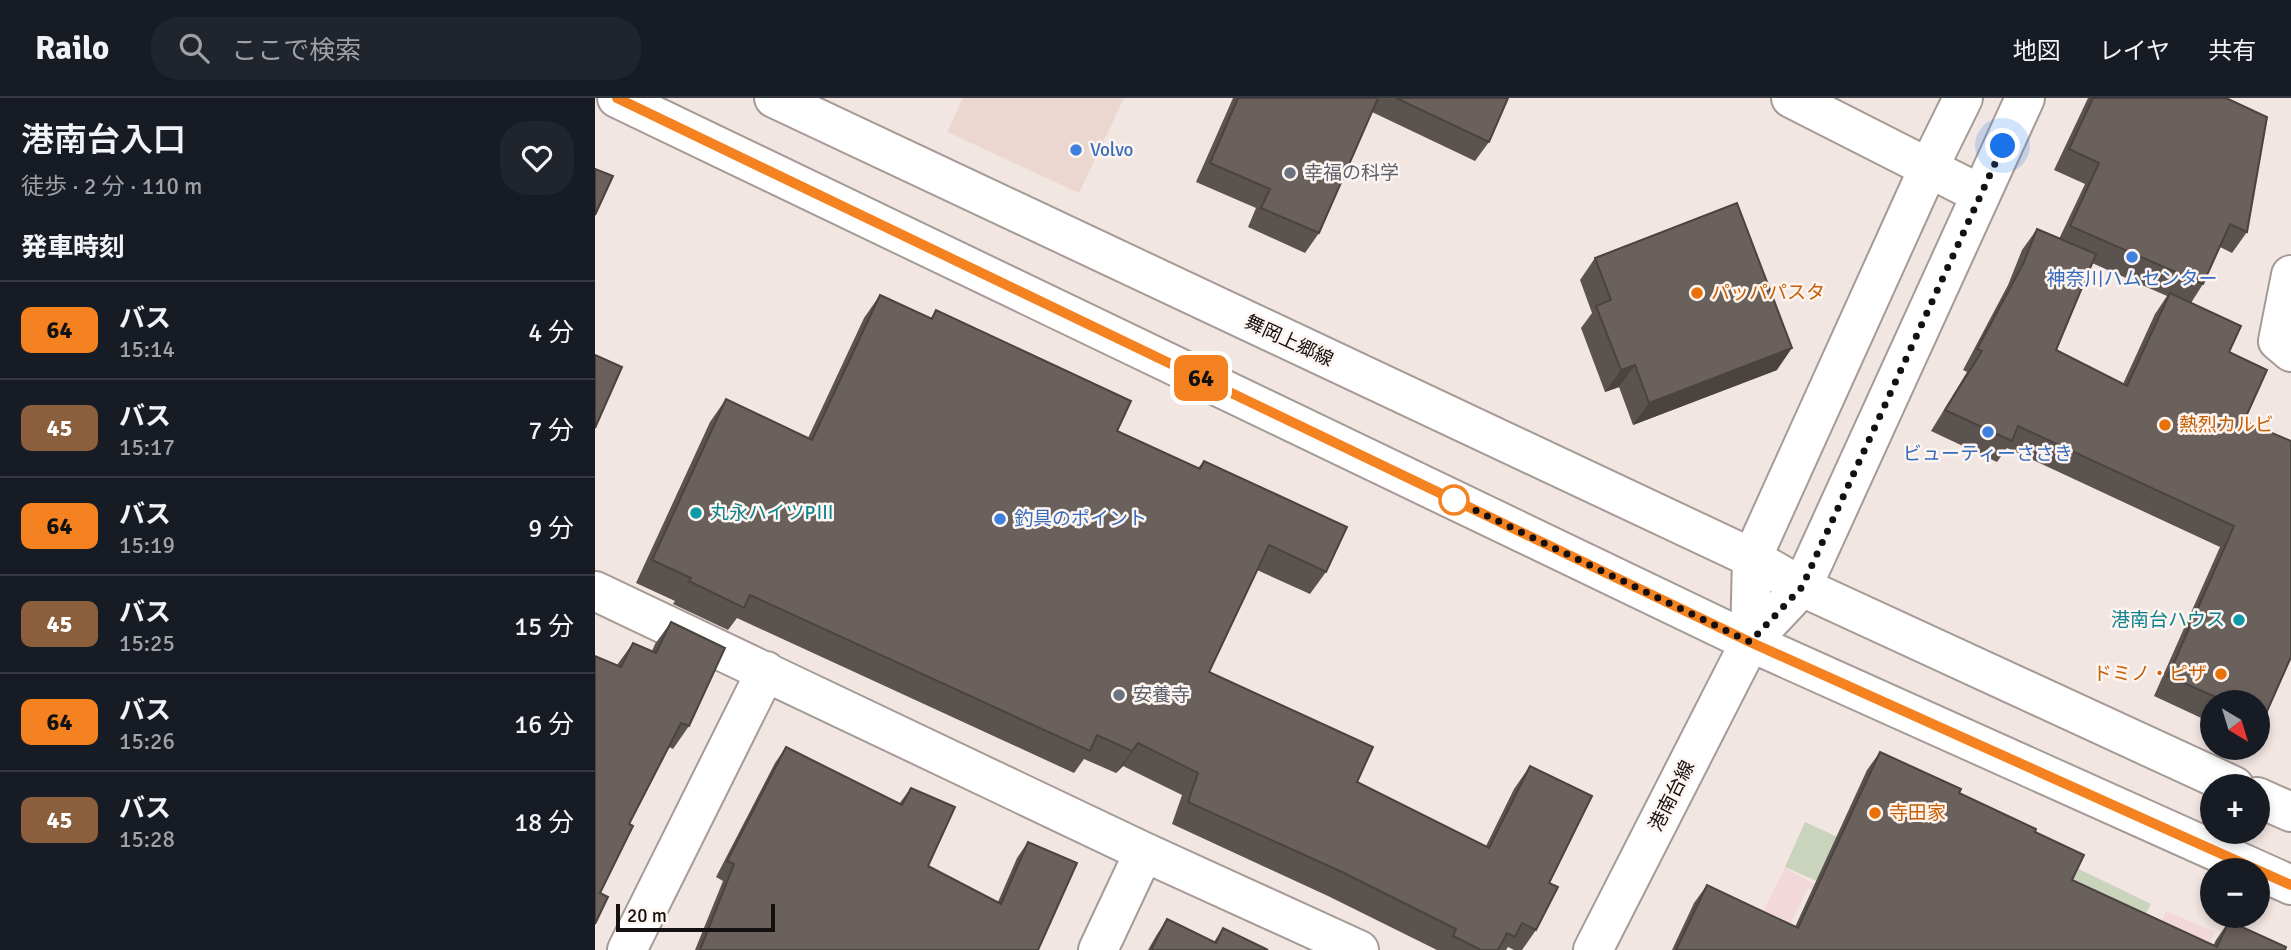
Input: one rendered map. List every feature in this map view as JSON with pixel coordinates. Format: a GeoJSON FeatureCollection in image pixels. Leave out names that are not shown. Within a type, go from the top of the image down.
{"type":"FeatureCollection","features":[{"type":"Feature","properties":{"kind":"street"},"geometry":{"type":"LineString","coordinates":[[617,98],[1750,642],[2291,885]]}},
{"type":"Feature","properties":{"kind":"street","name":"舞岡上郷線"},"geometry":{"type":"LineString","coordinates":[[774,98],[1752,558],[1802,587],[2208,774]]}},
{"type":"Feature","properties":{"kind":"street"},"geometry":{"type":"LineString","coordinates":[[1791,98],[1980,194]]}},
{"type":"Feature","properties":{"kind":"street"},"geometry":{"type":"LineString","coordinates":[[1750,642],[1752,558],[1929,167],[1963,98]]}},
{"type":"Feature","properties":{"kind":"street"},"geometry":{"type":"LineString","coordinates":[[1750,642],[1802,587],[2025,98]]}},
{"type":"Feature","properties":{"kind":"street"},"geometry":{"type":"LineString","coordinates":[[2291,275],[2278,341],[2291,352]]}},
{"type":"Feature","properties":{"kind":"street"},"geometry":{"type":"LineString","coordinates":[[595,591],[1144,852],[1359,950]]}},
{"type":"Feature","properties":{"kind":"street","name":"港南台線"},"geometry":{"type":"LineString","coordinates":[[1593,950],[1750,642]]}},
{"type":"Feature","properties":{"kind":"street"},"geometry":{"type":"LineString","coordinates":[[627,950],[766,671]]}},
{"type":"Feature","properties":{"kind":"street"},"geometry":{"type":"LineString","coordinates":[[2270,803],[2291,812]]}},
{"type":"Feature","properties":{"kind":"street"},"geometry":{"type":"LineString","coordinates":[[1098,950],[1144,852]]}},
{"type":"Feature","properties":{"kind":"shaded area"},"geometry":{"type":"Polygon","coordinates":[[[963,98],[1124,98],[1079,193],[947,132],[963,98]]]}},
{"type":"Feature","properties":{"kind":"shaded area"},"geometry":{"type":"Polygon","coordinates":[[[1785,868],[1820,887],[1817,892],[1808,888],[1782,941],[1755,927],[1785,868]]]}},
{"type":"Feature","properties":{"kind":"shaded area"},"geometry":{"type":"Polygon","coordinates":[[[2166,911],[2200,926],[2200,928],[2215,932],[2206,950],[2148,950],[2166,911]]]}},
{"type":"Feature","properties":{"kind":"green space"},"geometry":{"type":"Polygon","coordinates":[[[1805,822],[1842,839],[1821,883],[1785,867],[1805,822]]]}},
{"type":"Feature","properties":{"kind":"green space"},"geometry":{"type":"Polygon","coordinates":[[[2079,869],[2151,904],[2140,925],[2038,950],[2079,869]]]}},
{"type":"Feature","properties":{"kind":"building"},"geometry":{"type":"Polygon","coordinates":[[[1238,98],[1378,98],[1319,233],[1261,208],[1270,189],[1210,163],[1238,98]]]}},
{"type":"Feature","properties":{"kind":"building"},"geometry":{"type":"Polygon","coordinates":[[[1396,98],[1508,98],[1489,142],[1396,98]]]}},
{"type":"Feature","properties":{"kind":"building"},"geometry":{"type":"Polygon","coordinates":[[[2093,98],[2226,98],[2267,117],[2247,232],[2230,224],[2203,284],[2070,226],[2099,163],[2069,149],[2093,98]]]}},
{"type":"Feature","properties":{"kind":"building"},"geometry":{"type":"Polygon","coordinates":[[[595,169],[613,176],[595,215],[595,169]]]}},
{"type":"Feature","properties":{"kind":"building"},"geometry":{"type":"Polygon","coordinates":[[[1737,203],[1792,348],[1649,403],[1635,365],[1621,370],[1596,306],[1611,300],[1595,258],[1737,203]]]}},
{"type":"Feature","properties":{"kind":"building"},"geometry":{"type":"Polygon","coordinates":[[[2037,229],[2096,254],[2056,350],[2127,386],[2170,293],[2241,326],[2229,352],[2267,370],[2244,421],[2291,441],[2291,657],[2270,704],[2270,690],[2200,690],[2168,676],[2234,526],[2018,426],[2012,441],[1945,410],[1982,351],[1977,349],[2023,264],[2037,229]]]}},
{"type":"Feature","properties":{"kind":"building"},"geometry":{"type":"Polygon","coordinates":[[[880,295],[932,319],[936,310],[1131,401],[1117,431],[1200,469],[1204,461],[1347,527],[1326,572],[1269,545],[1209,672],[1373,747],[1357,782],[1489,848],[1530,766],[1592,796],[1549,883],[1558,887],[1536,930],[1522,923],[1515,937],[1507,933],[1498,950],[1481,950],[1453,936],[1456,929],[1344,873],[1188,802],[1198,773],[1138,743],[1132,751],[1097,735],[1090,751],[750,595],[744,608],[652,560],[726,399],[812,440],[880,295]]]}},
{"type":"Feature","properties":{"kind":"building"},"geometry":{"type":"Polygon","coordinates":[[[595,355],[622,367],[595,428],[595,355]]]}},
{"type":"Feature","properties":{"kind":"building"},"geometry":{"type":"Polygon","coordinates":[[[671,622],[725,648],[689,726],[681,723],[629,824],[633,826],[600,893],[608,897],[595,924],[595,656],[621,667],[633,643],[656,653],[671,622]]]}},
{"type":"Feature","properties":{"kind":"building"},"geometry":{"type":"Polygon","coordinates":[[[786,747],[902,805],[911,788],[955,807],[928,866],[1001,904],[1028,842],[1077,863],[1038,950],[700,950],[734,864],[727,861],[786,747]]]}},
{"type":"Feature","properties":{"kind":"building"},"geometry":{"type":"Polygon","coordinates":[[[1880,752],[1961,789],[1959,793],[2084,855],[2072,880],[2217,947],[2226,928],[2244,928],[2286,947],[2285,950],[1676,950],[1707,885],[1798,928],[1880,752]]]}},
{"type":"Feature","properties":{"kind":"building"},"geometry":{"type":"Polygon","coordinates":[[[1167,919],[1216,943],[1223,928],[1268,950],[1151,950],[1167,919]]]}},
{"type":"Feature","properties":{"kind":"bus line","name":"64"},"geometry":{"type":"LineString","coordinates":[[617,98],[1750,642],[2291,885]]}},
{"type":"Feature","properties":{"kind":"place","name":"Volvo"},"geometry":{"type":"Point","coordinates":[1076,150]}},
{"type":"Feature","properties":{"kind":"place","name":"幸福の科学"},"geometry":{"type":"Point","coordinates":[1290,173]}},
{"type":"Feature","properties":{"kind":"place","name":"神奈川ハムセンター"},"geometry":{"type":"Point","coordinates":[2132,257]}},
{"type":"Feature","properties":{"kind":"place","name":"パッパパスタ"},"geometry":{"type":"Point","coordinates":[1697,293]}},
{"type":"Feature","properties":{"kind":"place","name":"熱烈カルビ"},"geometry":{"type":"Point","coordinates":[2165,425]}},
{"type":"Feature","properties":{"kind":"place","name":"ビューティーささき"},"geometry":{"type":"Point","coordinates":[1988,432]}},
{"type":"Feature","properties":{"kind":"place","name":"丸永ハイツPⅢ"},"geometry":{"type":"Point","coordinates":[696,513]}},
{"type":"Feature","properties":{"kind":"place","name":"釣具のポイント"},"geometry":{"type":"Point","coordinates":[1000,519]}},
{"type":"Feature","properties":{"kind":"place","name":"港南台ハウス"},"geometry":{"type":"Point","coordinates":[2239,620]}},
{"type":"Feature","properties":{"kind":"place","name":"ドミノ・ピザ"},"geometry":{"type":"Point","coordinates":[2221,674]}},
{"type":"Feature","properties":{"kind":"place","name":"安養寺"},"geometry":{"type":"Point","coordinates":[1119,695]}},
{"type":"Feature","properties":{"kind":"place","name":"寺田家"},"geometry":{"type":"Point","coordinates":[1875,813]}},
{"type":"Feature","properties":{"kind":"route"},"geometry":{"type":"LineString","coordinates":[[1454,500],[1448,497],[1750,642],[1802,587],[1820,552],[2003,146]]}}]}
